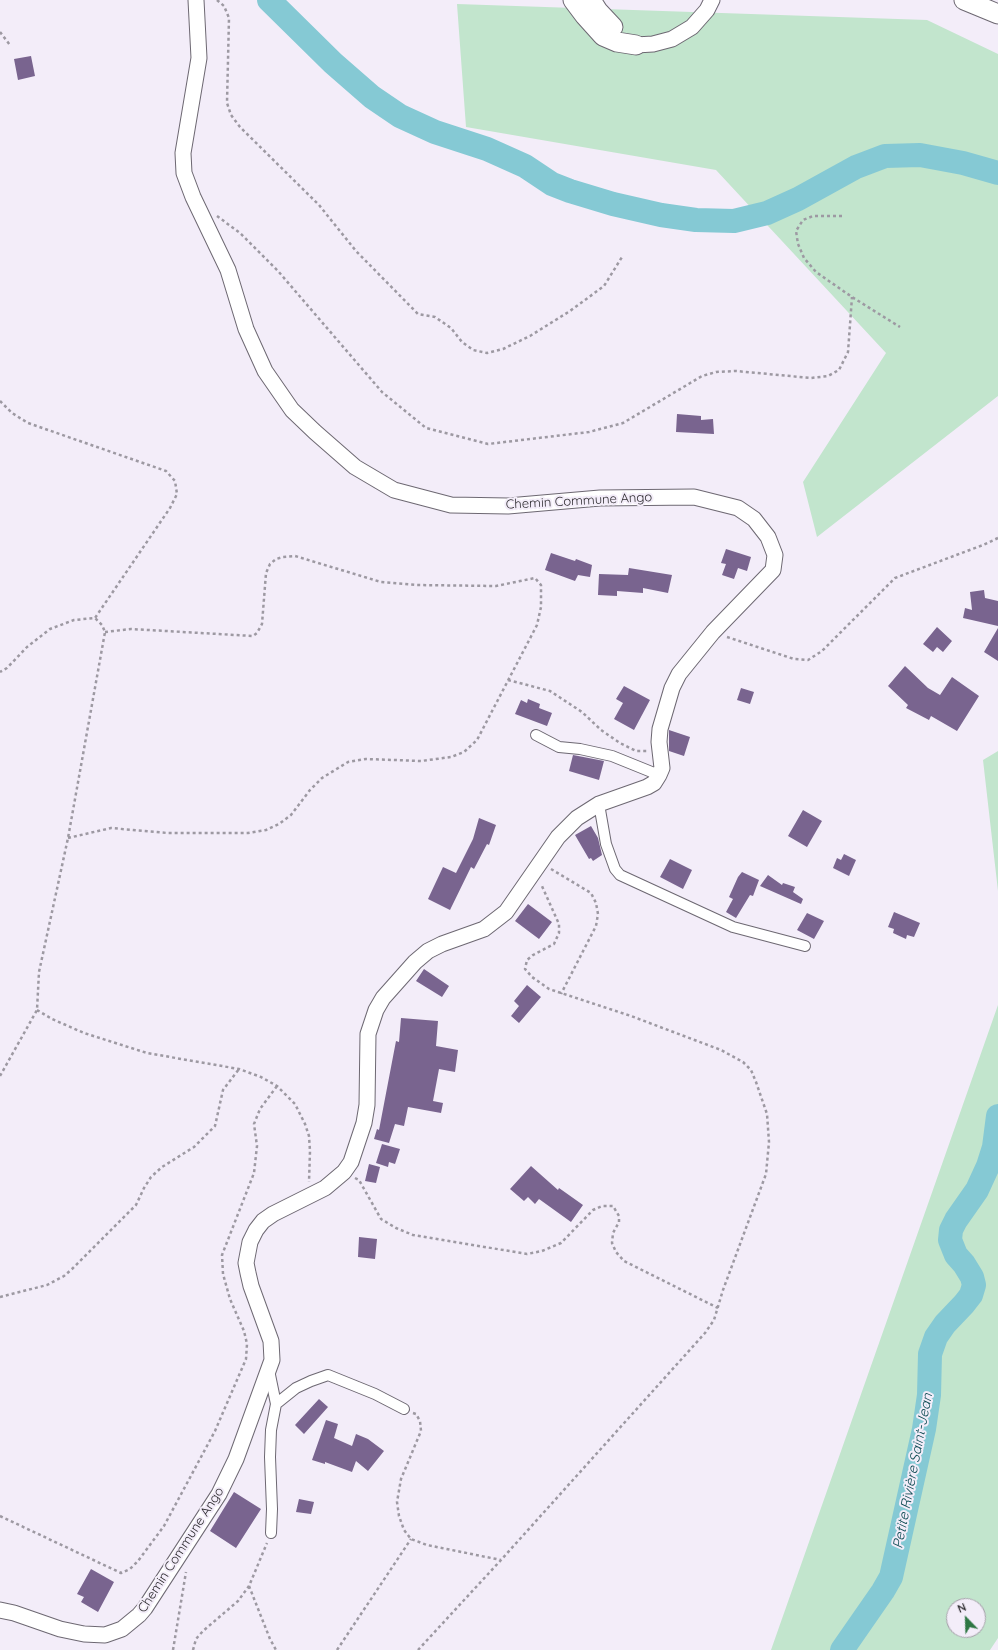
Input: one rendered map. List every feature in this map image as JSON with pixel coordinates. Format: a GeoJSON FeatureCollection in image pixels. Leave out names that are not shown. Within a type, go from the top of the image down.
{"type":"FeatureCollection","features":[{"type":"Feature","properties":{"kind":"highway"},"geometry":{"type":"LineString","coordinates":[[573,0],[603,36],[617,42],[636,45]]}},
{"type":"Feature","properties":{"kind":"highway"},"geometry":{"type":"LineString","coordinates":[[591,0],[598,11],[611,25],[636,45]]}},
{"type":"Feature","properties":{"kind":"highway"},"geometry":{"type":"LineString","coordinates":[[964,0],[998,14]]}},
{"type":"Feature","properties":{"kind":"street","name":"Chemin Commune Ango"},"geometry":{"type":"LineString","coordinates":[[0,1610],[84,1634],[104,1635],[122,1629],[139,1615],[219,1494],[236,1459],[272,1360],[271,1341],[251,1286],[246,1263],[248,1251],[256,1230],[263,1221],[273,1214],[325,1188],[344,1172],[351,1162],[364,1123],[369,1086],[368,1034],[376,1010],[383,998],[415,962],[428,951],[442,944],[484,929],[496,921],[514,901],[567,827],[588,810],[599,804],[647,787],[654,782],[659,776],[662,768],[659,751],[660,729],[672,688],[679,674],[713,632],[773,570],[775,555],[768,537],[754,519],[738,508],[694,496],[600,498],[508,506],[451,505],[394,490],[355,467],[292,410],[265,371],[246,330],[228,270],[193,197],[184,173],[183,153],[199,58],[196,0]]}},
{"type":"Feature","properties":{"kind":"street"},"geometry":{"type":"LineString","coordinates":[[636,45],[653,44],[672,40],[692,27],[707,10],[712,0]]}},
{"type":"Feature","properties":{"kind":"street"},"geometry":{"type":"LineString","coordinates":[[536,735],[558,747],[612,756],[659,776]]}},
{"type":"Feature","properties":{"kind":"street"},"geometry":{"type":"LineString","coordinates":[[599,804],[606,844],[620,875],[733,927],[805,946]]}},
{"type":"Feature","properties":{"kind":"street","name":"Chemin Commune Ango"},"geometry":{"type":"LineString","coordinates":[[268,1369],[276,1404],[271,1430],[271,1533]]}},
{"type":"Feature","properties":{"kind":"street"},"geometry":{"type":"LineString","coordinates":[[276,1404],[296,1388],[328,1375],[375,1394],[404,1409]]}},
{"type":"Feature","properties":{"kind":"path"},"geometry":{"type":"LineString","coordinates":[[217,0],[224,6],[228,18],[227,102],[231,115],[240,127],[319,205],[356,251],[418,314],[435,317],[451,328],[462,342],[472,350],[487,353],[503,349],[530,336],[570,311],[604,286],[622,257]]}},
{"type":"Feature","properties":{"kind":"path"},"geometry":{"type":"LineString","coordinates":[[0,32],[10,45]]}},
{"type":"Feature","properties":{"kind":"path"},"geometry":{"type":"LineString","coordinates":[[217,215],[240,234],[278,271],[388,396],[426,428],[488,444],[589,432],[623,423],[702,376],[716,372],[736,371],[811,378],[828,376],[839,370],[848,352],[852,297]]}},
{"type":"Feature","properties":{"kind":"path"},"geometry":{"type":"LineString","coordinates":[[842,216],[813,216],[803,220],[796,231],[798,244],[804,258],[816,272],[900,327]]}},
{"type":"Feature","properties":{"kind":"path"},"geometry":{"type":"LineString","coordinates":[[0,402],[12,413],[28,423],[166,471],[175,480],[178,494],[170,508],[95,618]]}},
{"type":"Feature","properties":{"kind":"path"},"geometry":{"type":"LineString","coordinates":[[713,632],[794,659],[808,660],[822,651],[895,578],[998,538]]}},
{"type":"Feature","properties":{"kind":"path"},"geometry":{"type":"LineString","coordinates":[[68,838],[111,828],[167,833],[248,833],[266,830],[279,824],[291,815],[310,790],[322,778],[348,762],[366,759],[421,761],[451,757],[464,752],[477,740],[537,624],[541,607],[542,585],[535,578],[496,586],[416,585],[380,582],[295,556],[283,557],[276,559],[270,564],[266,573],[262,624],[257,634],[253,636],[131,629],[105,632]]}},
{"type":"Feature","properties":{"kind":"path"},"geometry":{"type":"LineString","coordinates":[[0,1076],[37,1010],[39,972],[68,838],[105,632],[102,625],[95,618]]}},
{"type":"Feature","properties":{"kind":"path"},"geometry":{"type":"LineString","coordinates":[[0,672],[7,668],[28,647],[50,629],[74,620],[95,618]]}},
{"type":"Feature","properties":{"kind":"path"},"geometry":{"type":"LineString","coordinates":[[508,680],[550,691],[582,712],[601,730],[620,743],[636,751],[659,751]]}},
{"type":"Feature","properties":{"kind":"path"},"geometry":{"type":"LineString","coordinates":[[538,867],[591,893],[596,903],[598,914],[596,926],[562,994]]}},
{"type":"Feature","properties":{"kind":"path"},"geometry":{"type":"LineString","coordinates":[[418,1650],[705,1333],[714,1320],[723,1290],[766,1174],[769,1142],[767,1114],[751,1070],[743,1062],[721,1050],[631,1016],[549,989],[532,977],[525,969],[527,960],[554,944],[559,933],[557,920],[538,867]]}},
{"type":"Feature","properties":{"kind":"path"},"geometry":{"type":"LineString","coordinates":[[37,1010],[52,1019],[84,1032],[147,1053],[239,1069],[261,1077],[277,1086],[287,1095],[301,1114],[309,1136],[310,1151],[308,1197]]}},
{"type":"Feature","properties":{"kind":"path"},"geometry":{"type":"LineString","coordinates":[[0,1297],[47,1285],[64,1276],[72,1269],[136,1205],[151,1177],[162,1167],[194,1147],[215,1126],[223,1090],[239,1069]]}},
{"type":"Feature","properties":{"kind":"path"},"geometry":{"type":"LineString","coordinates":[[0,1516],[121,1573],[130,1569],[138,1561],[164,1526],[215,1430],[246,1359],[247,1344],[244,1331],[230,1298],[223,1274],[222,1255],[254,1173],[257,1146],[254,1124],[260,1109],[277,1086]]}},
{"type":"Feature","properties":{"kind":"path"},"geometry":{"type":"LineString","coordinates":[[344,1172],[359,1180],[381,1219],[396,1228],[413,1235],[527,1254],[542,1251],[561,1242],[593,1210],[602,1206],[613,1206],[619,1216],[619,1222],[613,1233],[612,1243],[616,1252],[624,1261],[718,1308]]}},
{"type":"Feature","properties":{"kind":"path"},"geometry":{"type":"LineString","coordinates":[[404,1409],[416,1414],[420,1421],[421,1431],[401,1480],[397,1502],[398,1516],[404,1530],[411,1539],[427,1545],[501,1560]]}},
{"type":"Feature","properties":{"kind":"path"},"geometry":{"type":"LineString","coordinates":[[193,1650],[196,1639],[202,1631],[238,1600],[249,1586],[271,1533]]}},
{"type":"Feature","properties":{"kind":"path"},"geometry":{"type":"LineString","coordinates":[[337,1650],[411,1539]]}},
{"type":"Feature","properties":{"kind":"path"},"geometry":{"type":"LineString","coordinates":[[172,1650],[187,1565]]}},
{"type":"Feature","properties":{"kind":"path"},"geometry":{"type":"LineString","coordinates":[[249,1586],[270,1639],[276,1650]]}},
{"type":"Feature","properties":{"kind":"green space"},"geometry":{"type":"Polygon","coordinates":[[[457,4],[927,20],[998,54],[998,396],[817,537],[803,482],[886,353],[716,170],[466,127],[457,4]]]}},
{"type":"Feature","properties":{"kind":"green space"},"geometry":{"type":"Polygon","coordinates":[[[998,751],[998,891],[983,760],[998,751]]]}},
{"type":"Feature","properties":{"kind":"green space"},"geometry":{"type":"Polygon","coordinates":[[[998,1005],[998,1638],[990,1650],[771,1650],[998,1005]]]}},
{"type":"Feature","properties":{"kind":"building"},"geometry":{"type":"Polygon","coordinates":[[[31,56],[35,76],[18,80],[14,59],[31,56]]]}},
{"type":"Feature","properties":{"kind":"building"},"geometry":{"type":"Polygon","coordinates":[[[677,414],[701,416],[701,420],[713,419],[714,434],[676,432],[677,414]]]}},
{"type":"Feature","properties":{"kind":"building"},"geometry":{"type":"Polygon","coordinates":[[[726,549],[751,557],[747,571],[738,568],[734,579],[722,575],[726,564],[721,563],[726,549]]]}},
{"type":"Feature","properties":{"kind":"building"},"geometry":{"type":"Polygon","coordinates":[[[551,553],[575,561],[576,559],[592,565],[590,577],[578,575],[575,581],[545,570],[551,553]]]}},
{"type":"Feature","properties":{"kind":"building"},"geometry":{"type":"Polygon","coordinates":[[[629,568],[672,575],[668,593],[643,588],[643,593],[617,591],[617,596],[598,595],[599,574],[628,575],[629,568]]]}},
{"type":"Feature","properties":{"kind":"building"},"geometry":{"type":"Polygon","coordinates":[[[984,590],[985,598],[998,601],[998,626],[963,618],[965,608],[972,610],[970,592],[984,590]]]}},
{"type":"Feature","properties":{"kind":"building"},"geometry":{"type":"Polygon","coordinates":[[[937,627],[952,641],[943,652],[937,647],[933,652],[923,644],[937,627]]]}},
{"type":"Feature","properties":{"kind":"building"},"geometry":{"type":"Polygon","coordinates":[[[998,628],[998,661],[984,652],[998,628]]]}},
{"type":"Feature","properties":{"kind":"building"},"geometry":{"type":"Polygon","coordinates":[[[905,666],[928,688],[940,695],[952,677],[979,696],[957,731],[931,716],[929,720],[906,708],[908,705],[888,686],[905,666]]]}},
{"type":"Feature","properties":{"kind":"building"},"geometry":{"type":"Polygon","coordinates":[[[624,686],[650,700],[634,730],[614,719],[623,703],[616,699],[624,686]]]}},
{"type":"Feature","properties":{"kind":"building"},"geometry":{"type":"Polygon","coordinates":[[[741,688],[754,692],[750,704],[737,700],[741,688]]]}},
{"type":"Feature","properties":{"kind":"building"},"geometry":{"type":"Polygon","coordinates":[[[528,699],[540,704],[539,708],[552,713],[547,726],[515,714],[521,700],[527,703],[528,699]]]}},
{"type":"Feature","properties":{"kind":"building"},"geometry":{"type":"Polygon","coordinates":[[[669,730],[690,737],[684,756],[669,751],[669,730]]]}},
{"type":"Feature","properties":{"kind":"building"},"geometry":{"type":"Polygon","coordinates":[[[573,755],[604,761],[599,780],[569,771],[573,755]]]}},
{"type":"Feature","properties":{"kind":"building"},"geometry":{"type":"Polygon","coordinates":[[[803,810],[822,821],[807,847],[788,836],[803,810]]]}},
{"type":"Feature","properties":{"kind":"building"},"geometry":{"type":"Polygon","coordinates":[[[479,818],[496,825],[489,845],[487,844],[474,869],[471,867],[450,910],[428,899],[443,867],[456,873],[473,839],[479,818]]]}},
{"type":"Feature","properties":{"kind":"building"},"geometry":{"type":"Polygon","coordinates":[[[591,826],[598,838],[602,855],[593,861],[591,858],[589,859],[575,835],[591,826]]]}},
{"type":"Feature","properties":{"kind":"building"},"geometry":{"type":"Polygon","coordinates":[[[844,854],[856,860],[849,876],[833,868],[837,858],[841,860],[844,854]]]}},
{"type":"Feature","properties":{"kind":"building"},"geometry":{"type":"Polygon","coordinates":[[[670,859],[692,870],[683,889],[660,877],[670,859]]]}},
{"type":"Feature","properties":{"kind":"building"},"geometry":{"type":"Polygon","coordinates":[[[742,872],[759,880],[753,896],[750,895],[736,918],[726,912],[733,899],[729,897],[738,877],[742,872]]]}},
{"type":"Feature","properties":{"kind":"building"},"geometry":{"type":"Polygon","coordinates":[[[768,875],[782,885],[783,883],[795,887],[793,892],[803,899],[801,904],[760,886],[768,875]]]}},
{"type":"Feature","properties":{"kind":"building"},"geometry":{"type":"Polygon","coordinates":[[[528,904],[552,922],[539,939],[515,921],[528,904]]]}},
{"type":"Feature","properties":{"kind":"building"},"geometry":{"type":"Polygon","coordinates":[[[894,912],[920,923],[914,937],[907,935],[906,939],[893,933],[894,929],[888,927],[894,912]]]}},
{"type":"Feature","properties":{"kind":"building"},"geometry":{"type":"Polygon","coordinates":[[[807,913],[824,921],[814,939],[797,930],[807,913]]]}},
{"type":"Feature","properties":{"kind":"building"},"geometry":{"type":"Polygon","coordinates":[[[424,969],[449,986],[442,997],[416,981],[424,969]]]}},
{"type":"Feature","properties":{"kind":"building"},"geometry":{"type":"Polygon","coordinates":[[[527,985],[541,997],[519,1023],[511,1016],[519,1006],[514,1001],[527,985]]]}},
{"type":"Feature","properties":{"kind":"building"},"geometry":{"type":"Polygon","coordinates":[[[401,1018],[438,1021],[436,1046],[458,1050],[455,1072],[439,1069],[433,1101],[443,1103],[441,1113],[408,1107],[404,1126],[395,1124],[389,1143],[374,1139],[377,1129],[379,1130],[396,1041],[399,1042],[401,1018]]]}},
{"type":"Feature","properties":{"kind":"building"},"geometry":{"type":"Polygon","coordinates":[[[382,1144],[400,1149],[395,1164],[389,1162],[388,1167],[376,1163],[382,1144]]]}},
{"type":"Feature","properties":{"kind":"building"},"geometry":{"type":"Polygon","coordinates":[[[369,1164],[380,1167],[376,1183],[365,1181],[369,1164]]]}},
{"type":"Feature","properties":{"kind":"building"},"geometry":{"type":"Polygon","coordinates":[[[531,1166],[558,1190],[559,1188],[583,1205],[571,1222],[539,1199],[535,1204],[528,1197],[524,1201],[510,1189],[531,1166]]]}},
{"type":"Feature","properties":{"kind":"building"},"geometry":{"type":"Polygon","coordinates":[[[359,1237],[377,1239],[375,1259],[358,1257],[359,1237]]]}},
{"type":"Feature","properties":{"kind":"building"},"geometry":{"type":"Polygon","coordinates":[[[319,1399],[328,1407],[304,1434],[295,1425],[319,1399]]]}},
{"type":"Feature","properties":{"kind":"building"},"geometry":{"type":"Polygon","coordinates":[[[326,1420],[338,1424],[334,1438],[352,1446],[356,1434],[368,1439],[384,1451],[368,1471],[356,1461],[352,1472],[325,1462],[325,1464],[312,1460],[326,1420]]]}},
{"type":"Feature","properties":{"kind":"building"},"geometry":{"type":"Polygon","coordinates":[[[234,1492],[261,1509],[236,1548],[210,1531],[234,1492]]]}},
{"type":"Feature","properties":{"kind":"building"},"geometry":{"type":"Polygon","coordinates":[[[299,1499],[314,1502],[311,1514],[296,1512],[299,1499]]]}},
{"type":"Feature","properties":{"kind":"building"},"geometry":{"type":"Polygon","coordinates":[[[91,1569],[114,1582],[98,1612],[81,1602],[84,1597],[77,1594],[91,1569]]]}},
{"type":"Feature","properties":{"kind":"waterway","name":"Petite Rivière Saint-Jean"},"geometry":{"type":"LineString","coordinates":[[269,0],[333,63],[372,97],[400,116],[435,132],[487,149],[525,166],[552,184],[613,204],[661,215],[696,220],[734,221],[767,213],[798,199],[856,167],[885,156],[920,155],[963,163],[998,173]]}},
{"type":"Feature","properties":{"kind":"waterway","name":"Petite Rivière Saint-Jean"},"geometry":{"type":"LineString","coordinates":[[842,1650],[891,1577],[924,1429],[929,1395],[930,1354],[936,1337],[945,1324],[971,1295],[974,1285],[972,1277],[956,1255],[950,1240],[951,1230],[956,1220],[977,1190],[988,1166],[994,1147],[998,1116]]}}]}
